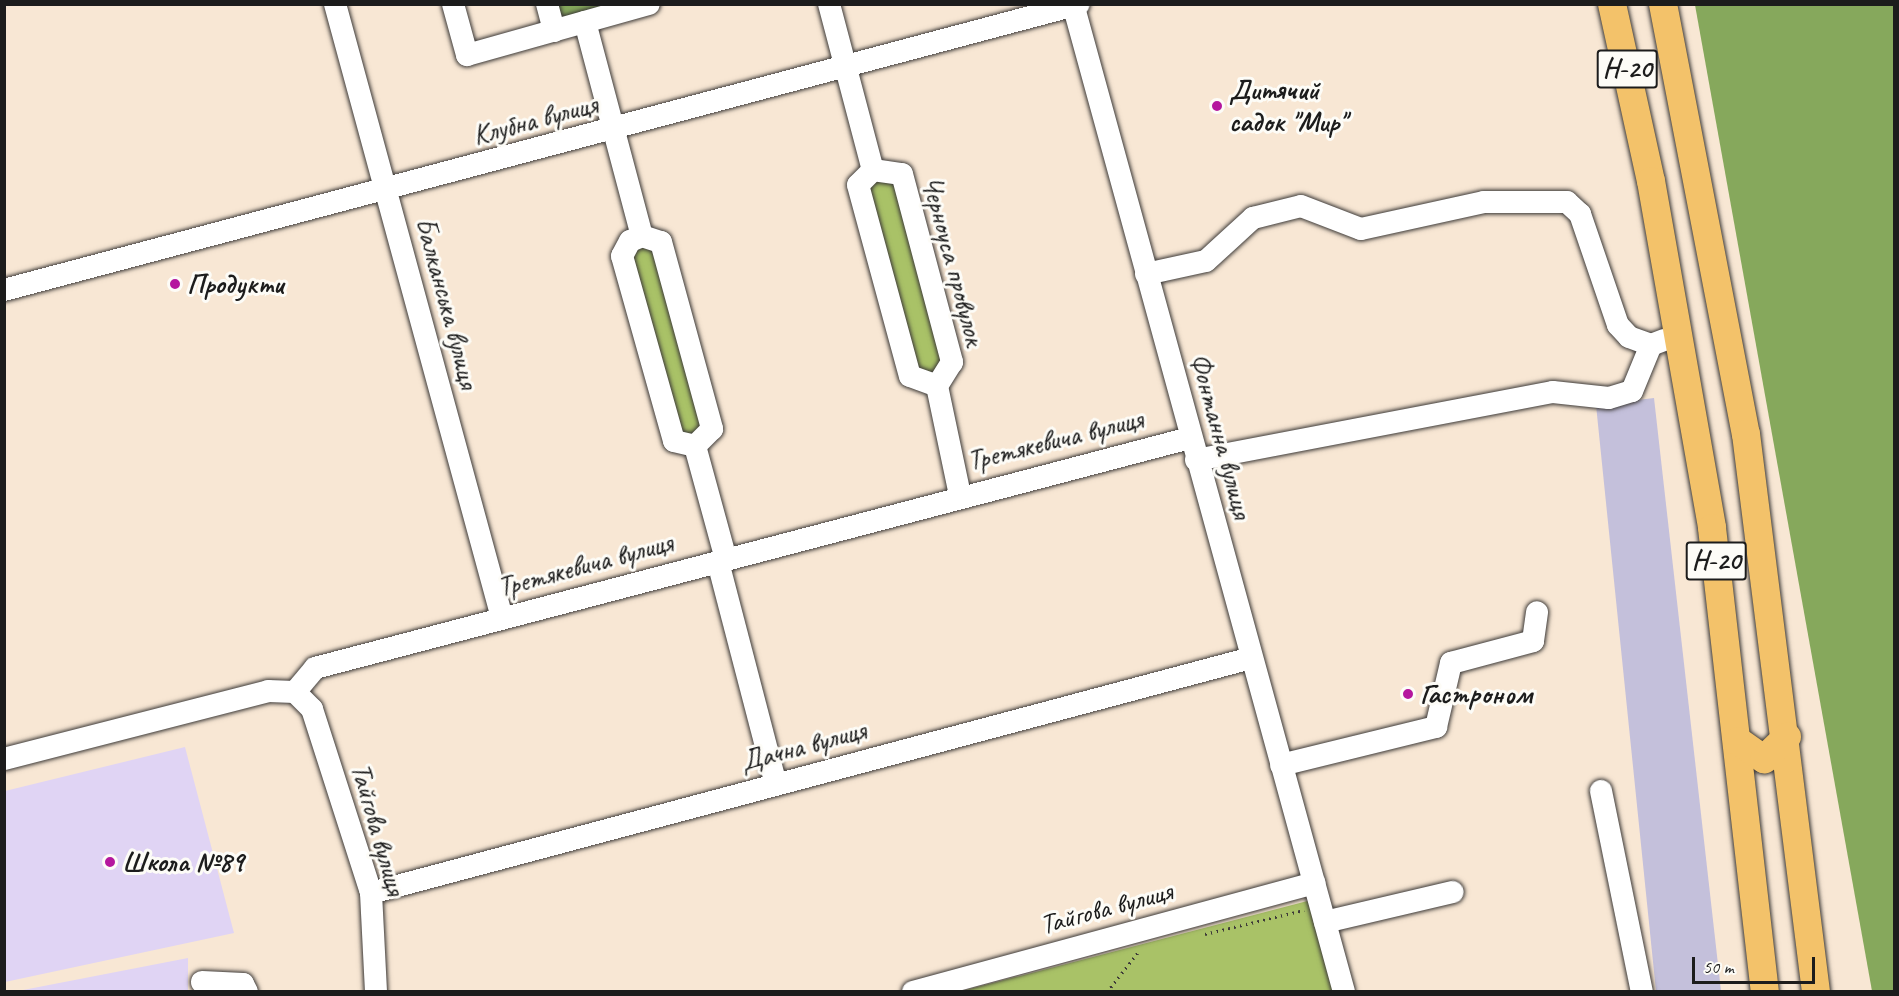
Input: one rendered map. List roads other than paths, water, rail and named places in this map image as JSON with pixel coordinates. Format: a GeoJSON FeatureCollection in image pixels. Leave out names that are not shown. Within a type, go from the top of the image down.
{"type":"FeatureCollection","features":[{"type":"Feature","properties":{"kind":"main road","name":"Н-20"},"geometry":{"type":"LineString","coordinates":[[1612,4],[1679,335],[1712,528],[1765,992]]}},
{"type":"Feature","properties":{"kind":"main road","name":"Н-20"},"geometry":{"type":"LineString","coordinates":[[1663,4],[1679,71],[1744,423],[1788,737],[1816,992]]}},
{"type":"Feature","properties":{"kind":"main road"},"geometry":{"type":"LineString","coordinates":[[1679,4],[1679,71]]}},
{"type":"Feature","properties":{"kind":"main road"},"geometry":{"type":"LineString","coordinates":[[1738,741],[1764,759],[1788,737]]}},
{"type":"Feature","properties":{"kind":"street","name":"Балканська вулиця"},"geometry":{"type":"LineString","coordinates":[[335,4],[502,618]]}},
{"type":"Feature","properties":{"kind":"street"},"geometry":{"type":"LineString","coordinates":[[453,4],[467,55],[585,22],[608,10],[649,4]]}},
{"type":"Feature","properties":{"kind":"street"},"geometry":{"type":"LineString","coordinates":[[547,4],[554,31]]}},
{"type":"Feature","properties":{"kind":"street","name":"Черноуса провулок"},"geometry":{"type":"LineString","coordinates":[[829,4],[844,68],[873,170]]}},
{"type":"Feature","properties":{"kind":"street","name":"Клубна вулиця"},"geometry":{"type":"LineString","coordinates":[[4,290],[385,191],[1075,5]]}},
{"type":"Feature","properties":{"kind":"street","name":"Фонтанна вулиця"},"geometry":{"type":"LineString","coordinates":[[1075,5],[1190,438],[1344,992]]}},
{"type":"Feature","properties":{"kind":"street"},"geometry":{"type":"LineString","coordinates":[[585,22],[642,236]]}},
{"type":"Feature","properties":{"kind":"street","name":"Черноуса провулок"},"geometry":{"type":"LineString","coordinates":[[873,170],[902,174],[952,363],[937,386],[910,376],[858,185],[873,170]]}},
{"type":"Feature","properties":{"kind":"street"},"geometry":{"type":"LineString","coordinates":[[1146,274],[1206,261],[1253,218],[1301,206],[1360,229],[1484,202],[1567,202],[1580,213],[1618,325],[1629,337],[1651,345],[1679,335]]}},
{"type":"Feature","properties":{"kind":"street"},"geometry":{"type":"LineString","coordinates":[[642,236],[661,242],[712,429],[695,446],[674,441],[622,256],[630,240],[642,236]]}},
{"type":"Feature","properties":{"kind":"street"},"geometry":{"type":"LineString","coordinates":[[1196,460],[1554,392],[1610,399],[1632,390],[1651,345]]}},
{"type":"Feature","properties":{"kind":"street"},"geometry":{"type":"LineString","coordinates":[[937,386],[960,495]]}},
{"type":"Feature","properties":{"kind":"street","name":"Третякевича вулиця"},"geometry":{"type":"LineString","coordinates":[[295,692],[315,668],[960,495],[1190,438]]}},
{"type":"Feature","properties":{"kind":"street"},"geometry":{"type":"LineString","coordinates":[[695,446],[776,784]]}},
{"type":"Feature","properties":{"kind":"street"},"geometry":{"type":"LineString","coordinates":[[1281,765],[1436,727],[1451,663],[1533,641],[1537,612]]}},
{"type":"Feature","properties":{"kind":"street","name":"Дачна вулиця"},"geometry":{"type":"LineString","coordinates":[[371,893],[1251,658]]}},
{"type":"Feature","properties":{"kind":"street"},"geometry":{"type":"LineString","coordinates":[[4,759],[268,691],[295,692]]}},
{"type":"Feature","properties":{"kind":"street","name":"Тайгова вулиця"},"geometry":{"type":"LineString","coordinates":[[295,692],[312,709],[371,893],[376,992]]}},
{"type":"Feature","properties":{"kind":"street"},"geometry":{"type":"LineString","coordinates":[[1601,790],[1642,992]]}},
{"type":"Feature","properties":{"kind":"street","name":"Тайгова вулиця"},"geometry":{"type":"LineString","coordinates":[[913,992],[1314,883]]}},
{"type":"Feature","properties":{"kind":"street"},"geometry":{"type":"LineString","coordinates":[[1325,922],[1453,892]]}},
{"type":"Feature","properties":{"kind":"street"},"geometry":{"type":"LineString","coordinates":[[202,982],[243,984],[247,992]]}},
{"type":"Feature","properties":{"kind":"place","name":"Дитячий садок \"Мир\""},"geometry":{"type":"Point","coordinates":[1217,106]}},
{"type":"Feature","properties":{"kind":"place","name":"Продукти"},"geometry":{"type":"Point","coordinates":[175,284]}},
{"type":"Feature","properties":{"kind":"place","name":"Гастроном"},"geometry":{"type":"Point","coordinates":[1408,694]}},
{"type":"Feature","properties":{"kind":"place","name":"Школа №89"},"geometry":{"type":"Point","coordinates":[110,862]}}]}
